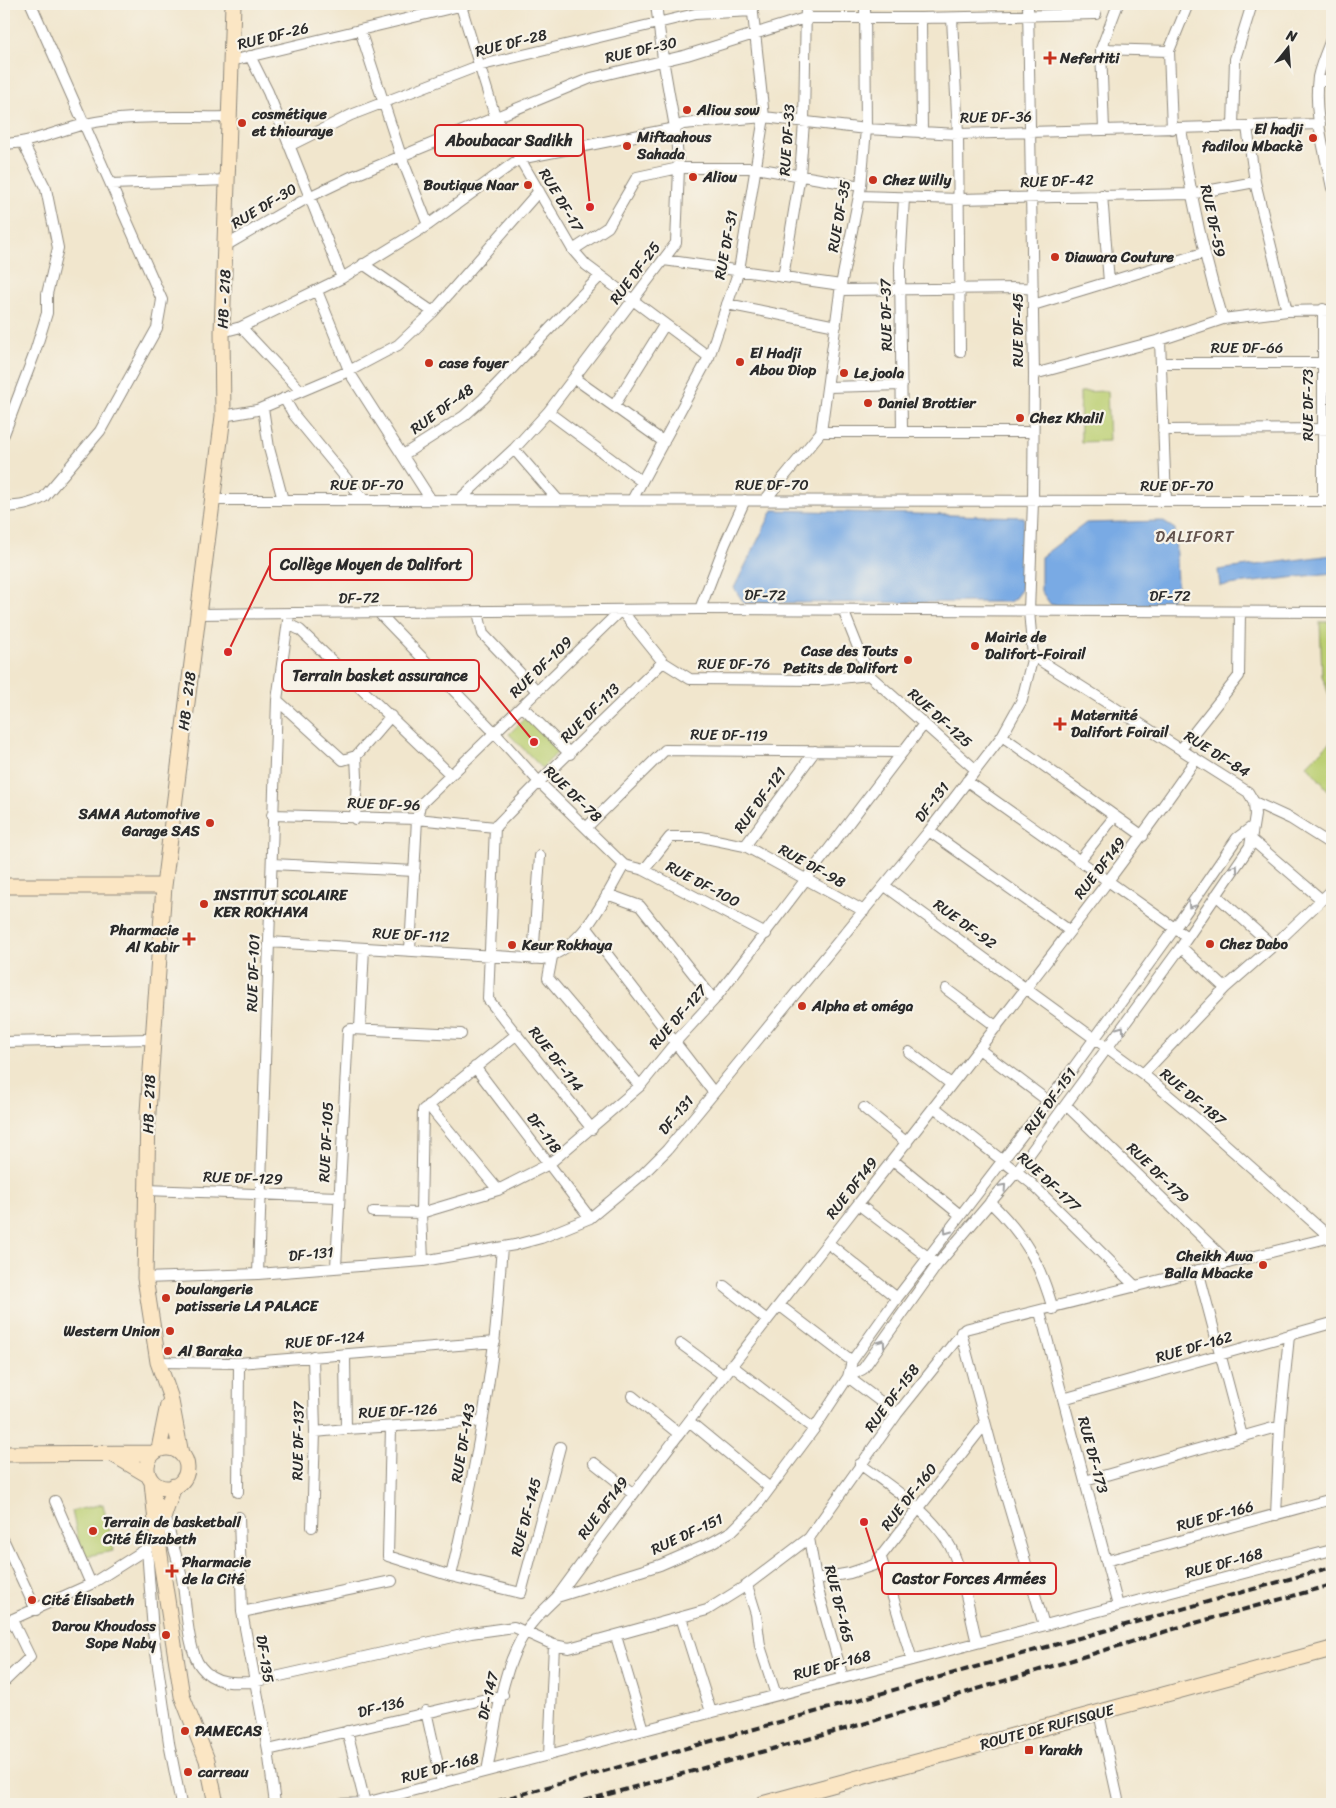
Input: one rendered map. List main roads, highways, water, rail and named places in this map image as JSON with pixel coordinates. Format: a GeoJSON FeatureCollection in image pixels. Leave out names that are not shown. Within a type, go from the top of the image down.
{"type":"FeatureCollection","features":[{"type":"Feature","properties":{"kind":"main road","name":"HB - 218"},"geometry":{"type":"LineString","coordinates":[[181,1454],[170,1396],[158,1362],[145,1278],[146,1190],[152,1039],[164,886],[223,416],[222,332],[233,4]]}},
{"type":"Feature","properties":{"kind":"main road"},"geometry":{"type":"LineString","coordinates":[[4,886],[164,886]]}},
{"type":"Feature","properties":{"kind":"main road"},"geometry":{"type":"LineString","coordinates":[[170,1396],[156,1451],[148,1460],[154,1541],[182,1696],[207,1760],[216,1804]]}},
{"type":"Feature","properties":{"kind":"main road"},"geometry":{"type":"LineString","coordinates":[[4,1454],[114,1455],[174,1450],[181,1454],[187,1468],[180,1482],[166,1488],[114,1455]]}},
{"type":"Feature","properties":{"kind":"main road"},"geometry":{"type":"LineString","coordinates":[[154,1541],[174,1486]]}},
{"type":"Feature","properties":{"kind":"main road","name":"ROUTE DE RUFISQUE"},"geometry":{"type":"LineString","coordinates":[[762,1804],[1332,1649]]}},
{"type":"Feature","properties":{"kind":"water"},"geometry":{"type":"Polygon","coordinates":[[[773,510],[1024,517],[1021,590],[1009,602],[744,603],[734,588],[773,510]]]}},
{"type":"Feature","properties":{"kind":"water"},"geometry":{"type":"Polygon","coordinates":[[[1162,521],[1175,529],[1177,586],[1169,605],[1051,605],[1041,591],[1041,557],[1086,523],[1162,521]]]}},
{"type":"Feature","properties":{"kind":"water"},"geometry":{"type":"Polygon","coordinates":[[[1332,555],[1332,573],[1220,586],[1218,570],[1332,555]]]}},
{"type":"Feature","properties":{"kind":"railway"},"geometry":{"type":"LineString","coordinates":[[487,1804],[1332,1567]]}},
{"type":"Feature","properties":{"kind":"railway"},"geometry":{"type":"LineString","coordinates":[[573,1804],[863,1724],[1177,1628],[1332,1585]]}},
{"type":"Feature","properties":{"kind":"place","name":"Nefertiti"},"geometry":{"type":"Point","coordinates":[1050,58]}},
{"type":"Feature","properties":{"kind":"place","name":"Aliou sow"},"geometry":{"type":"Point","coordinates":[687,110]}},
{"type":"Feature","properties":{"kind":"place","name":"cosmétique et thiouraye"},"geometry":{"type":"Point","coordinates":[242,123]}},
{"type":"Feature","properties":{"kind":"place","name":"El hadji fadilou Mbackè"},"geometry":{"type":"Point","coordinates":[1313,138]}},
{"type":"Feature","properties":{"kind":"place","name":"Miftaahous Sahada"},"geometry":{"type":"Point","coordinates":[627,146]}},
{"type":"Feature","properties":{"kind":"place","name":"Aliou"},"geometry":{"type":"Point","coordinates":[693,177]}},
{"type":"Feature","properties":{"kind":"place","name":"Chez Willy"},"geometry":{"type":"Point","coordinates":[873,180]}},
{"type":"Feature","properties":{"kind":"place","name":"Boutique Naar"},"geometry":{"type":"Point","coordinates":[528,185]}},
{"type":"Feature","properties":{"kind":"place","name":"Aboubacar Sadikh"},"geometry":{"type":"Point","coordinates":[590,207]}},
{"type":"Feature","properties":{"kind":"place","name":"Diawara Couture"},"geometry":{"type":"Point","coordinates":[1055,257]}},
{"type":"Feature","properties":{"kind":"place","name":"El Hadji Abou Diop"},"geometry":{"type":"Point","coordinates":[740,362]}},
{"type":"Feature","properties":{"kind":"place","name":"case foyer"},"geometry":{"type":"Point","coordinates":[429,363]}},
{"type":"Feature","properties":{"kind":"place","name":"Le joola"},"geometry":{"type":"Point","coordinates":[844,373]}},
{"type":"Feature","properties":{"kind":"place","name":"Daniel Brottier"},"geometry":{"type":"Point","coordinates":[868,403]}},
{"type":"Feature","properties":{"kind":"place","name":"Chez Khalil"},"geometry":{"type":"Point","coordinates":[1020,418]}},
{"type":"Feature","properties":{"kind":"place","name":"Mairie de Dalifort-Foirail"},"geometry":{"type":"Point","coordinates":[975,646]}},
{"type":"Feature","properties":{"kind":"place","name":"Collège Moyen de Dalifort"},"geometry":{"type":"Point","coordinates":[228,652]}},
{"type":"Feature","properties":{"kind":"place","name":"Case des Touts Petits de Dalifort"},"geometry":{"type":"Point","coordinates":[908,660]}},
{"type":"Feature","properties":{"kind":"place","name":"Maternité Dalifort Foirail"},"geometry":{"type":"Point","coordinates":[1060,724]}},
{"type":"Feature","properties":{"kind":"place","name":"Terrain basket assurance"},"geometry":{"type":"Point","coordinates":[534,742]}},
{"type":"Feature","properties":{"kind":"place","name":"SAMA Automotive Garage SAS"},"geometry":{"type":"Point","coordinates":[210,823]}},
{"type":"Feature","properties":{"kind":"place","name":"INSTITUT SCOLAIRE KER ROKHAYA"},"geometry":{"type":"Point","coordinates":[204,904]}},
{"type":"Feature","properties":{"kind":"place","name":"Pharmacie Al Kabir"},"geometry":{"type":"Point","coordinates":[189,939]}},
{"type":"Feature","properties":{"kind":"place","name":"Chez Dabo"},"geometry":{"type":"Point","coordinates":[1210,944]}},
{"type":"Feature","properties":{"kind":"place","name":"Keur Rokhaya"},"geometry":{"type":"Point","coordinates":[512,945]}},
{"type":"Feature","properties":{"kind":"place","name":"Alpha et oméga"},"geometry":{"type":"Point","coordinates":[802,1006]}},
{"type":"Feature","properties":{"kind":"place","name":"Cheikh Awa Balla Mbacke"},"geometry":{"type":"Point","coordinates":[1263,1265]}},
{"type":"Feature","properties":{"kind":"place","name":"boulangerie patisserie LA PALACE"},"geometry":{"type":"Point","coordinates":[166,1298]}},
{"type":"Feature","properties":{"kind":"place","name":"Western Union"},"geometry":{"type":"Point","coordinates":[170,1331]}},
{"type":"Feature","properties":{"kind":"place","name":"Al Baraka"},"geometry":{"type":"Point","coordinates":[168,1351]}},
{"type":"Feature","properties":{"kind":"place","name":"Castor Forces Armées"},"geometry":{"type":"Point","coordinates":[864,1522]}},
{"type":"Feature","properties":{"kind":"place","name":"Terrain de basketball Cité Élizabeth"},"geometry":{"type":"Point","coordinates":[93,1531]}},
{"type":"Feature","properties":{"kind":"place","name":"Pharmacie de la Cité"},"geometry":{"type":"Point","coordinates":[172,1571]}},
{"type":"Feature","properties":{"kind":"place","name":"Cité Élisabeth"},"geometry":{"type":"Point","coordinates":[32,1600]}},
{"type":"Feature","properties":{"kind":"place","name":"Darou Khoudoss Sope Naby"},"geometry":{"type":"Point","coordinates":[166,1635]}},
{"type":"Feature","properties":{"kind":"place","name":"PAMECAS"},"geometry":{"type":"Point","coordinates":[185,1731]}},
{"type":"Feature","properties":{"kind":"place","name":"Yarakh"},"geometry":{"type":"Point","coordinates":[1029,1750]}},
{"type":"Feature","properties":{"kind":"place","name":"carreau"},"geometry":{"type":"Point","coordinates":[188,1772]}},
{"type":"Feature","properties":{"kind":"district","name":"DALIFORT"},"geometry":{"type":"Point","coordinates":[1195,536]}}]}
